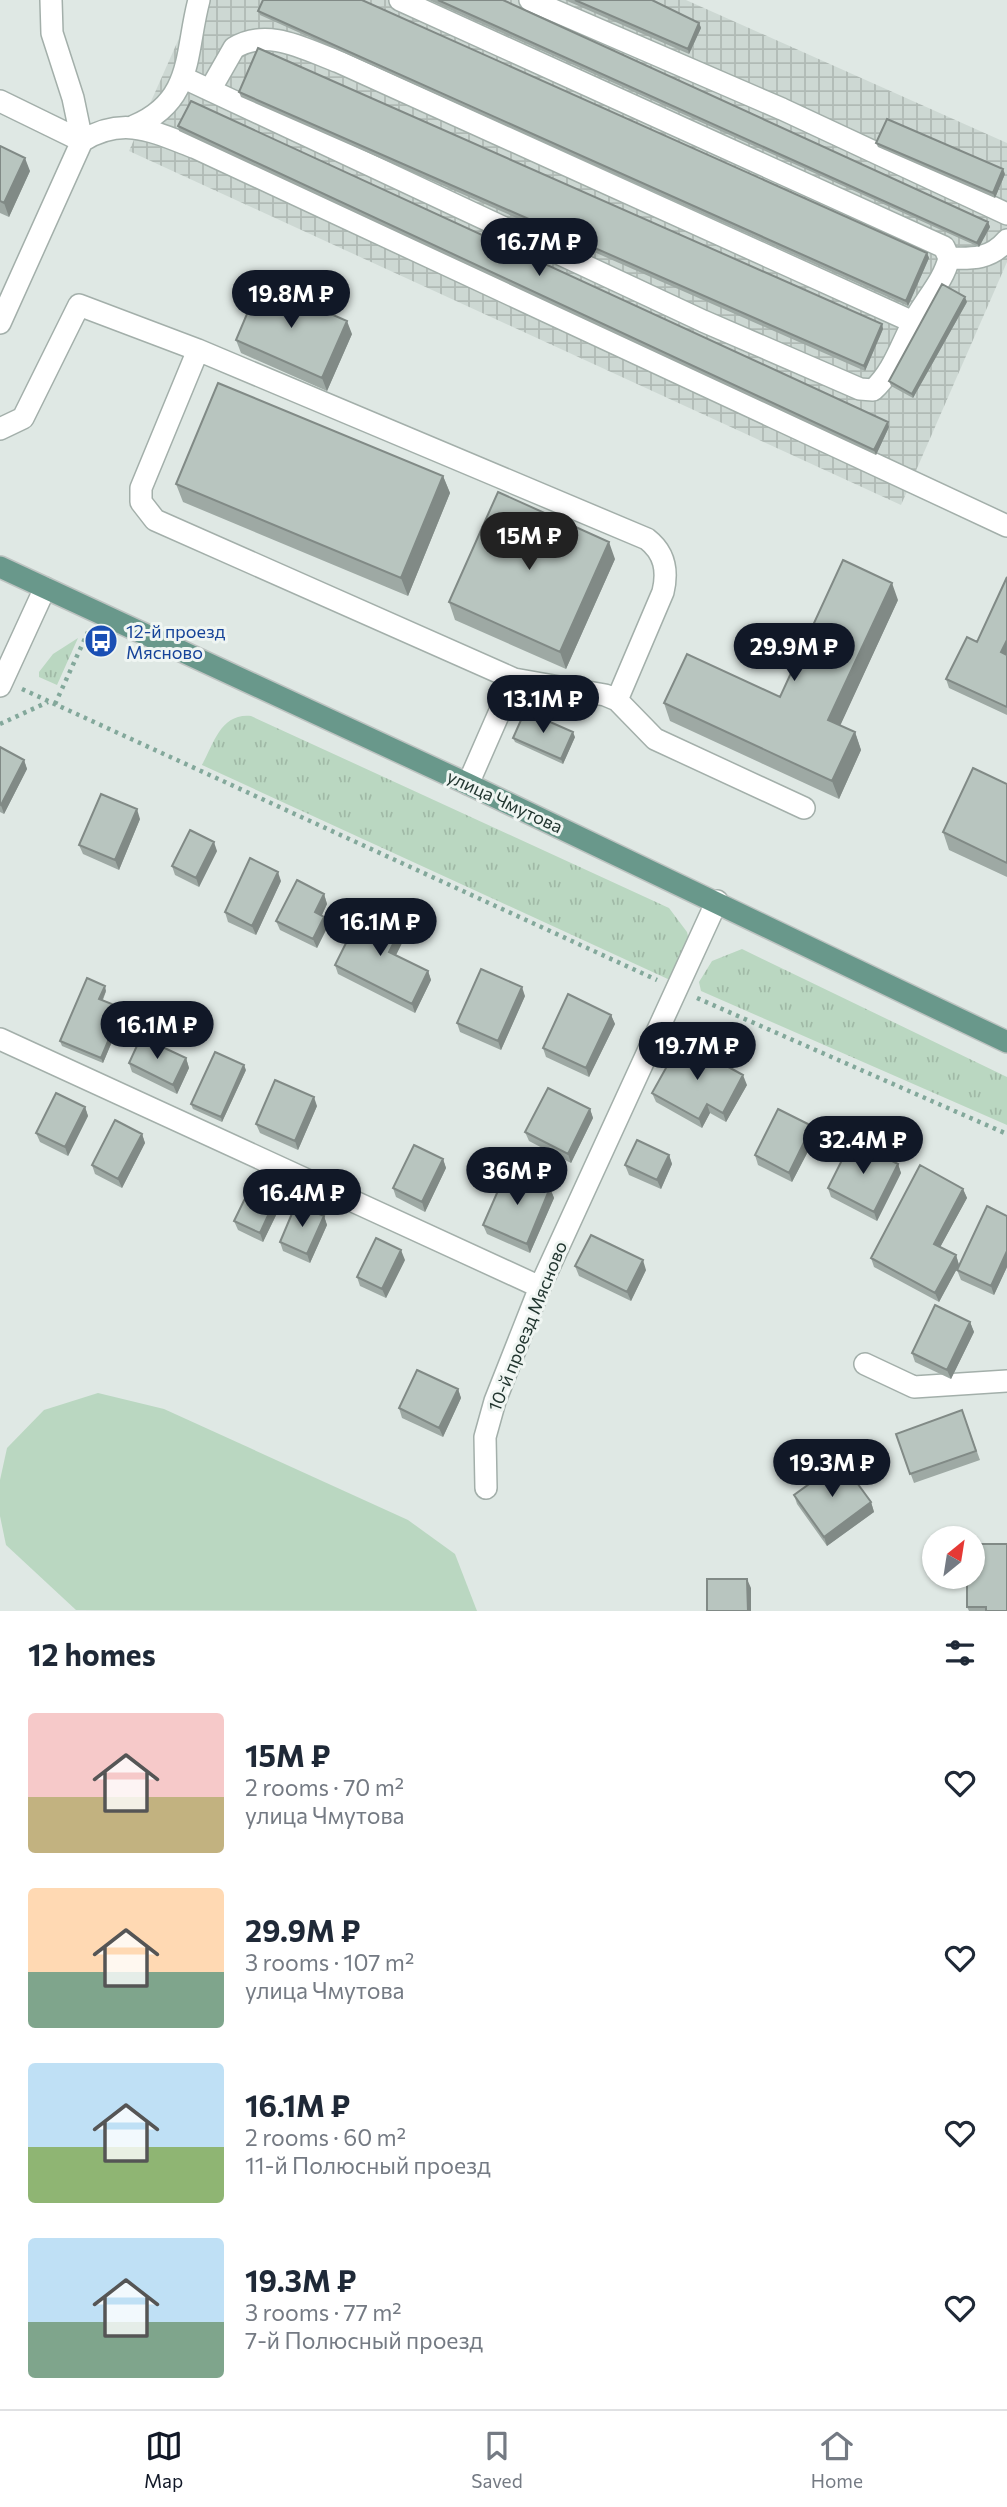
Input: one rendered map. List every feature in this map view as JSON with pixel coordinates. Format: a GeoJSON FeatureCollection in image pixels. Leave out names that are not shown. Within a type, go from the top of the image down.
{"type":"FeatureCollection","features":[{"type":"Feature","properties":{"kind":"main road","name":"улица Чмутова"},"geometry":{"type":"LineString","coordinates":[[0,567],[717,901],[1007,1042]]}},
{"type":"Feature","properties":{"kind":"street"},"geometry":{"type":"LineString","coordinates":[[51,0],[52,33],[73,98],[82,142]]}},
{"type":"Feature","properties":{"kind":"street"},"geometry":{"type":"LineString","coordinates":[[0,323],[82,142],[99,131],[135,126],[150,120],[166,104],[184,78],[200,0]]}},
{"type":"Feature","properties":{"kind":"street"},"geometry":{"type":"LineString","coordinates":[[184,78],[703,321],[860,388],[873,390],[882,381],[913,322],[946,270],[948,251],[930,239],[400,0]]}},
{"type":"Feature","properties":{"kind":"street"},"geometry":{"type":"LineString","coordinates":[[530,0],[782,109],[1007,214]]}},
{"type":"Feature","properties":{"kind":"street"},"geometry":{"type":"LineString","coordinates":[[210,90],[234,48],[262,39],[275,39],[339,62],[913,322]]}},
{"type":"Feature","properties":{"kind":"street"},"geometry":{"type":"LineString","coordinates":[[0,101],[82,142]]}},
{"type":"Feature","properties":{"kind":"street"},"geometry":{"type":"LineString","coordinates":[[135,126],[196,148],[1007,527]]}},
{"type":"Feature","properties":{"kind":"street"},"geometry":{"type":"LineString","coordinates":[[949,258],[977,258],[995,252],[1007,240]]}},
{"type":"Feature","properties":{"kind":"street"},"geometry":{"type":"LineString","coordinates":[[0,429],[23,418],[79,305],[198,350],[647,539],[657,547],[667,573],[617,700]]}},
{"type":"Feature","properties":{"kind":"street"},"geometry":{"type":"LineString","coordinates":[[198,350],[141,488],[141,502],[155,520],[514,679],[605,695],[617,700],[655,739],[804,808]]}},
{"type":"Feature","properties":{"kind":"street"},"geometry":{"type":"LineString","coordinates":[[1,683],[45,588]]}},
{"type":"Feature","properties":{"kind":"street"},"geometry":{"type":"LineString","coordinates":[[468,784],[514,679]]}},
{"type":"Feature","properties":{"kind":"street","name":"10-й проезд Мясново"},"geometry":{"type":"LineString","coordinates":[[486,1488],[485,1437],[540,1287],[717,901]]}},
{"type":"Feature","properties":{"kind":"street"},"geometry":{"type":"LineString","coordinates":[[0,1039],[540,1287]]}},
{"type":"Feature","properties":{"kind":"street"},"geometry":{"type":"LineString","coordinates":[[865,1364],[914,1387],[1007,1381]]}},
{"type":"Feature","properties":{"kind":"path"},"geometry":{"type":"LineString","coordinates":[[1,683],[49,702],[676,989],[1007,1134]]}},
{"type":"Feature","properties":{"kind":"path"},"geometry":{"type":"LineString","coordinates":[[0,724],[49,702]]}},
{"type":"Feature","properties":{"kind":"shaded area"},"geometry":{"type":"Polygon","coordinates":[[[196,0],[686,0],[1007,143],[1007,262],[901,505],[129,151],[196,0]]]}},
{"type":"Feature","properties":{"kind":"green space"},"geometry":{"type":"Polygon","coordinates":[[[78,638],[57,685],[39,677],[39,672],[53,654],[78,638]]]}},
{"type":"Feature","properties":{"kind":"green space"},"geometry":{"type":"Polygon","coordinates":[[[241,716],[251,716],[669,908],[687,932],[690,945],[670,980],[202,765],[225,724],[241,716]]]}},
{"type":"Feature","properties":{"kind":"green space"},"geometry":{"type":"Polygon","coordinates":[[[742,949],[1007,1077],[1007,1125],[701,991],[699,982],[712,961],[742,949]]]}},
{"type":"Feature","properties":{"kind":"green space"},"geometry":{"type":"Polygon","coordinates":[[[98,1393],[164,1409],[408,1520],[455,1554],[477,1611],[76,1610],[6,1545],[0,1516],[0,1480],[7,1448],[44,1410],[98,1393]]]}},
{"type":"Feature","properties":{"kind":"building"},"geometry":{"type":"Polygon","coordinates":[[[263,0],[362,0],[927,253],[906,301],[258,11],[263,0]]]}},
{"type":"Feature","properties":{"kind":"building"},"geometry":{"type":"Polygon","coordinates":[[[438,0],[503,0],[988,222],[977,243],[438,0]]]}},
{"type":"Feature","properties":{"kind":"building"},"geometry":{"type":"Polygon","coordinates":[[[575,0],[652,0],[699,23],[688,49],[575,0]]]}},
{"type":"Feature","properties":{"kind":"building"},"geometry":{"type":"Polygon","coordinates":[[[258,48],[882,324],[864,366],[239,92],[258,48]]]}},
{"type":"Feature","properties":{"kind":"building"},"geometry":{"type":"Polygon","coordinates":[[[191,101],[888,422],[874,450],[178,126],[191,101]]]}},
{"type":"Feature","properties":{"kind":"building"},"geometry":{"type":"Polygon","coordinates":[[[887,119],[1003,169],[993,193],[876,143],[887,119]]]}},
{"type":"Feature","properties":{"kind":"building"},"geometry":{"type":"Polygon","coordinates":[[[0,146],[25,158],[4,203],[0,201],[0,146]]]}},
{"type":"Feature","properties":{"kind":"building"},"geometry":{"type":"Polygon","coordinates":[[[260,283],[347,321],[322,378],[236,340],[260,283]]]}},
{"type":"Feature","properties":{"kind":"building"},"geometry":{"type":"Polygon","coordinates":[[[942,284],[965,297],[912,394],[889,381],[942,284]]]}},
{"type":"Feature","properties":{"kind":"building"},"geometry":{"type":"Polygon","coordinates":[[[218,383],[443,476],[401,578],[176,484],[218,383]]]}},
{"type":"Feature","properties":{"kind":"building"},"geometry":{"type":"Polygon","coordinates":[[[498,492],[609,542],[560,652],[449,602],[498,492]]]}},
{"type":"Feature","properties":{"kind":"building"},"geometry":{"type":"Polygon","coordinates":[[[843,560],[892,583],[828,720],[855,732],[832,781],[664,703],[687,654],[780,697],[843,560]]]}},
{"type":"Feature","properties":{"kind":"building"},"geometry":{"type":"Polygon","coordinates":[[[1007,577],[1007,640],[1001,652],[1007,655],[1007,707],[946,679],[967,637],[977,642],[1007,577]]]}},
{"type":"Feature","properties":{"kind":"building"},"geometry":{"type":"Polygon","coordinates":[[[525,711],[573,732],[561,759],[513,738],[525,711]]]}},
{"type":"Feature","properties":{"kind":"building"},"geometry":{"type":"Polygon","coordinates":[[[0,747],[24,760],[1,805],[0,804],[0,747]]]}},
{"type":"Feature","properties":{"kind":"building"},"geometry":{"type":"Polygon","coordinates":[[[973,768],[1007,784],[1007,863],[943,832],[973,768]]]}},
{"type":"Feature","properties":{"kind":"building"},"geometry":{"type":"Polygon","coordinates":[[[101,794],[137,809],[115,860],[79,845],[101,794]]]}},
{"type":"Feature","properties":{"kind":"building"},"geometry":{"type":"Polygon","coordinates":[[[190,830],[214,842],[196,878],[172,866],[190,830]]]}},
{"type":"Feature","properties":{"kind":"building"},"geometry":{"type":"Polygon","coordinates":[[[250,858],[278,872],[252,926],[225,912],[250,858]]]}},
{"type":"Feature","properties":{"kind":"building"},"geometry":{"type":"Polygon","coordinates":[[[297,880],[324,894],[315,912],[324,917],[313,939],[276,921],[297,880]]]}},
{"type":"Feature","properties":{"kind":"building"},"geometry":{"type":"Polygon","coordinates":[[[363,909],[401,928],[389,952],[428,971],[412,1004],[335,965],[363,909]]]}},
{"type":"Feature","properties":{"kind":"building"},"geometry":{"type":"Polygon","coordinates":[[[481,969],[522,987],[498,1041],[457,1023],[481,969]]]}},
{"type":"Feature","properties":{"kind":"building"},"geometry":{"type":"Polygon","coordinates":[[[87,978],[105,986],[99,999],[122,1008],[101,1058],[60,1041],[87,978]]]}},
{"type":"Feature","properties":{"kind":"building"},"geometry":{"type":"Polygon","coordinates":[[[568,994],[611,1015],[586,1068],[543,1048],[568,994]]]}},
{"type":"Feature","properties":{"kind":"building"},"geometry":{"type":"Polygon","coordinates":[[[141,1037],[186,1058],[173,1085],[129,1063],[141,1037]]]}},
{"type":"Feature","properties":{"kind":"building"},"geometry":{"type":"Polygon","coordinates":[[[681,1041],[743,1075],[723,1113],[707,1104],[699,1119],[652,1093],[681,1041]]]}},
{"type":"Feature","properties":{"kind":"building"},"geometry":{"type":"Polygon","coordinates":[[[215,1052],[244,1065],[221,1117],[191,1104],[215,1052]]]}},
{"type":"Feature","properties":{"kind":"building"},"geometry":{"type":"Polygon","coordinates":[[[275,1080],[314,1097],[295,1141],[256,1124],[275,1080]]]}},
{"type":"Feature","properties":{"kind":"building"},"geometry":{"type":"Polygon","coordinates":[[[548,1088],[590,1109],[568,1154],[525,1132],[548,1088]]]}},
{"type":"Feature","properties":{"kind":"building"},"geometry":{"type":"Polygon","coordinates":[[[56,1093],[85,1107],[65,1147],[36,1133],[56,1093]]]}},
{"type":"Feature","properties":{"kind":"building"},"geometry":{"type":"Polygon","coordinates":[[[778,1109],[812,1126],[789,1173],[755,1155],[778,1109]]]}},
{"type":"Feature","properties":{"kind":"building"},"geometry":{"type":"Polygon","coordinates":[[[115,1120],[142,1134],[118,1179],[92,1165],[115,1120]]]}},
{"type":"Feature","properties":{"kind":"building"},"geometry":{"type":"Polygon","coordinates":[[[637,1140],[669,1155],[657,1180],[625,1165],[637,1140]]]}},
{"type":"Feature","properties":{"kind":"building"},"geometry":{"type":"Polygon","coordinates":[[[852,1140],[898,1164],[874,1212],[828,1188],[852,1140]]]}},
{"type":"Feature","properties":{"kind":"building"},"geometry":{"type":"Polygon","coordinates":[[[414,1145],[443,1159],[422,1202],[393,1188],[414,1145]]]}},
{"type":"Feature","properties":{"kind":"building"},"geometry":{"type":"Polygon","coordinates":[[[920,1165],[963,1189],[934,1244],[956,1255],[935,1293],[871,1258],[920,1165]]]}},
{"type":"Feature","properties":{"kind":"building"},"geometry":{"type":"Polygon","coordinates":[[[507,1170],[550,1188],[527,1244],[483,1225],[507,1170]]]}},
{"type":"Feature","properties":{"kind":"building"},"geometry":{"type":"Polygon","coordinates":[[[251,1186],[276,1198],[260,1233],[234,1221],[251,1186]]]}},
{"type":"Feature","properties":{"kind":"building"},"geometry":{"type":"Polygon","coordinates":[[[296,1204],[324,1216],[307,1254],[280,1242],[296,1204]]]}},
{"type":"Feature","properties":{"kind":"building"},"geometry":{"type":"Polygon","coordinates":[[[987,1206],[1007,1216],[1007,1251],[991,1286],[957,1270],[987,1206]]]}},
{"type":"Feature","properties":{"kind":"building"},"geometry":{"type":"Polygon","coordinates":[[[591,1235],[643,1260],[627,1292],[575,1266],[591,1235]]]}},
{"type":"Feature","properties":{"kind":"building"},"geometry":{"type":"Polygon","coordinates":[[[376,1238],[401,1250],[382,1289],[357,1277],[376,1238]]]}},
{"type":"Feature","properties":{"kind":"building"},"geometry":{"type":"Polygon","coordinates":[[[935,1305],[970,1322],[947,1370],[912,1353],[935,1305]]]}},
{"type":"Feature","properties":{"kind":"building"},"geometry":{"type":"Polygon","coordinates":[[[417,1370],[458,1389],[439,1428],[399,1408],[417,1370]]]}},
{"type":"Feature","properties":{"kind":"building"},"geometry":{"type":"Polygon","coordinates":[[[962,1410],[976,1451],[910,1474],[896,1434],[962,1410]]]}},
{"type":"Feature","properties":{"kind":"building"},"geometry":{"type":"Polygon","coordinates":[[[841,1461],[871,1502],[824,1537],[794,1495],[841,1461]]]}},
{"type":"Feature","properties":{"kind":"building"},"geometry":{"type":"Polygon","coordinates":[[[985,1544],[1007,1544],[1007,1611],[967,1607],[967,1589],[985,1589],[985,1544]]]}},
{"type":"Feature","properties":{"kind":"building"},"geometry":{"type":"Polygon","coordinates":[[[707,1579],[747,1579],[748,1611],[707,1611],[707,1579]]]}},
{"type":"Feature","properties":{"kind":"place","name":"12-й проезд Мясново"},"geometry":{"type":"Point","coordinates":[101,641]}}]}
